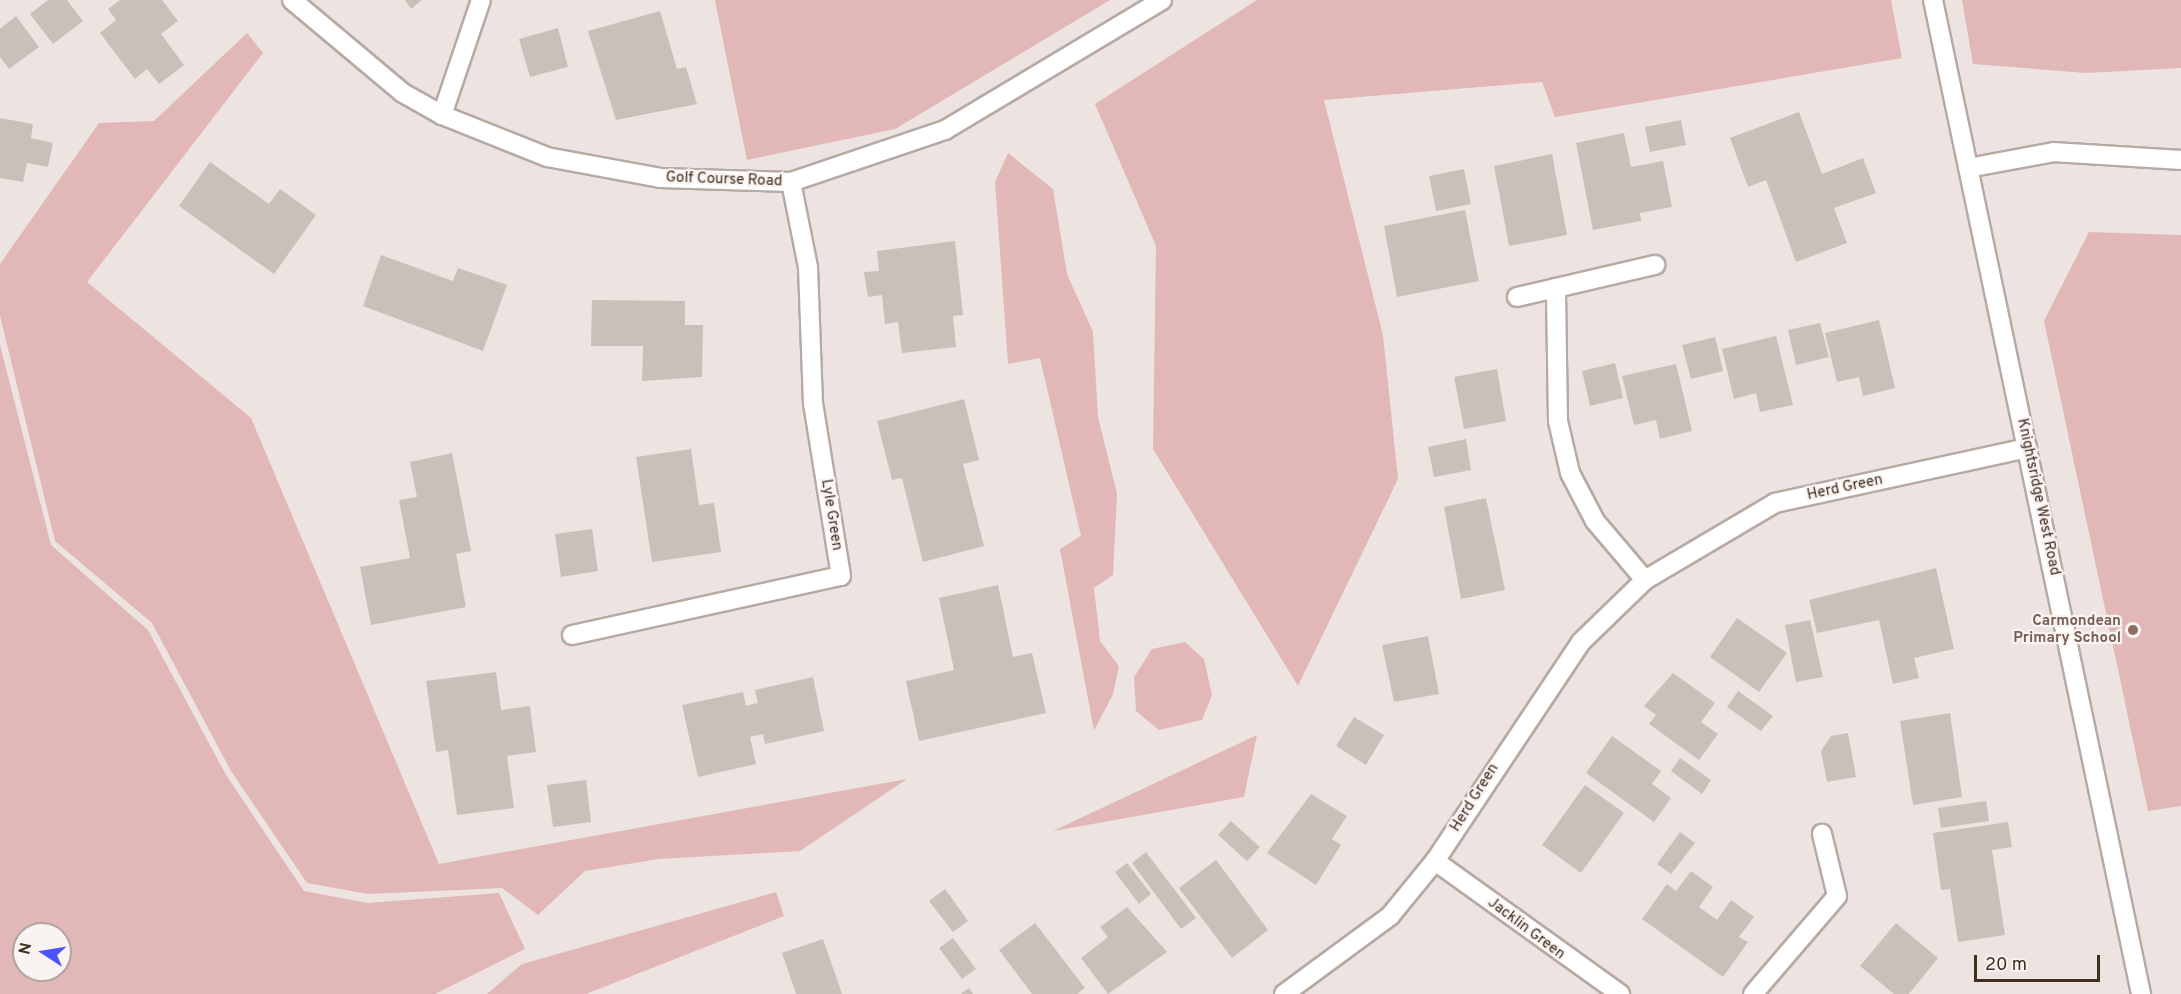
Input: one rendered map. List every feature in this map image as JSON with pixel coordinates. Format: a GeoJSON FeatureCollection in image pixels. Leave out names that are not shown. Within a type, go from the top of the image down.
{"type":"FeatureCollection","features":[{"type":"Feature","properties":{"kind":"street","name":"Golf Course Road"},"geometry":{"type":"LineString","coordinates":[[292,0],[403,93],[442,115],[547,157],[660,178],[791,182],[945,130],[1161,0]]}},
{"type":"Feature","properties":{"kind":"street"},"geometry":{"type":"LineString","coordinates":[[442,115],[482,0]]}},
{"type":"Feature","properties":{"kind":"street","name":"Knightsridge West Road"},"geometry":{"type":"LineString","coordinates":[[1933,0],[2141,994]]}},
{"type":"Feature","properties":{"kind":"street"},"geometry":{"type":"LineString","coordinates":[[1968,168],[2054,152],[2181,160]]}},
{"type":"Feature","properties":{"kind":"street","name":"Lyle Green"},"geometry":{"type":"LineString","coordinates":[[572,635],[841,576],[813,405],[808,267],[791,182]]}},
{"type":"Feature","properties":{"kind":"street"},"geometry":{"type":"LineString","coordinates":[[1517,297],[1655,265]]}},
{"type":"Feature","properties":{"kind":"street"},"geometry":{"type":"LineString","coordinates":[[1556,288],[1558,421],[1570,473],[1595,521],[1645,580]]}},
{"type":"Feature","properties":{"kind":"street","name":"Herd Green"},"geometry":{"type":"LineString","coordinates":[[1284,994],[1390,916],[1435,861],[1581,642],[1645,580],[1775,503],[2028,448]]}},
{"type":"Feature","properties":{"kind":"street"},"geometry":{"type":"LineString","coordinates":[[1753,994],[1837,896],[1822,834]]}},
{"type":"Feature","properties":{"kind":"street","name":"Jacklin Green"},"geometry":{"type":"LineString","coordinates":[[1435,861],[1620,994]]}},
{"type":"Feature","properties":{"kind":"shaded area"},"geometry":{"type":"Polygon","coordinates":[[[715,0],[1110,0],[895,129],[747,160],[715,0]]]}},
{"type":"Feature","properties":{"kind":"shaded area"},"geometry":{"type":"Polygon","coordinates":[[[1257,0],[1891,0],[1902,58],[1555,117],[1542,82],[1324,100],[1383,335],[1398,479],[1298,686],[1153,449],[1156,246],[1095,104],[1257,0]]]}},
{"type":"Feature","properties":{"kind":"shaded area"},"geometry":{"type":"Polygon","coordinates":[[[1962,0],[2181,0],[2181,68],[2086,73],[1973,64],[1962,0]]]}},
{"type":"Feature","properties":{"kind":"shaded area"},"geometry":{"type":"Polygon","coordinates":[[[247,33],[263,53],[87,282],[251,418],[439,864],[907,779],[800,851],[659,859],[585,871],[538,915],[502,888],[368,894],[307,883],[231,771],[152,623],[55,541],[0,316],[0,264],[99,123],[154,121],[247,33]]]}},
{"type":"Feature","properties":{"kind":"shaded area"},"geometry":{"type":"Polygon","coordinates":[[[1008,153],[1053,189],[1067,274],[1093,332],[1098,417],[1117,494],[1113,575],[1094,588],[1100,641],[1119,666],[1113,694],[1094,731],[1060,549],[1081,536],[1040,358],[1008,364],[995,182],[1008,153]]]}},
{"type":"Feature","properties":{"kind":"shaded area"},"geometry":{"type":"Polygon","coordinates":[[[2089,232],[2181,235],[2181,806],[2148,811],[2044,321],[2089,232]]]}},
{"type":"Feature","properties":{"kind":"shaded area"},"geometry":{"type":"Polygon","coordinates":[[[0,345],[51,545],[148,630],[226,775],[304,891],[368,903],[499,893],[525,949],[435,994],[0,994],[0,345]]]}},
{"type":"Feature","properties":{"kind":"shaded area"},"geometry":{"type":"Polygon","coordinates":[[[1185,642],[1204,659],[1212,695],[1202,720],[1159,730],[1136,711],[1134,677],[1152,649],[1185,642]]]}},
{"type":"Feature","properties":{"kind":"shaded area"},"geometry":{"type":"Polygon","coordinates":[[[1257,735],[1244,797],[1053,831],[1257,735]]]}},
{"type":"Feature","properties":{"kind":"shaded area"},"geometry":{"type":"Polygon","coordinates":[[[776,892],[784,916],[586,994],[487,994],[522,964],[776,892]]]}},
{"type":"Feature","properties":{"kind":"building"},"geometry":{"type":"Polygon","coordinates":[[[48,0],[67,0],[83,21],[53,44],[30,14],[48,0]]]}},
{"type":"Feature","properties":{"kind":"building"},"geometry":{"type":"Polygon","coordinates":[[[120,0],[162,0],[178,21],[161,34],[184,65],[159,84],[147,69],[135,79],[100,33],[116,20],[108,9],[120,0]]]}},
{"type":"Feature","properties":{"kind":"building"},"geometry":{"type":"Polygon","coordinates":[[[405,0],[422,0],[411,9],[405,0]]]}},
{"type":"Feature","properties":{"kind":"building"},"geometry":{"type":"Polygon","coordinates":[[[660,11],[677,69],[686,67],[697,104],[616,120],[588,31],[660,11]]]}},
{"type":"Feature","properties":{"kind":"building"},"geometry":{"type":"Polygon","coordinates":[[[16,16],[39,47],[9,69],[0,57],[0,29],[16,16]]]}},
{"type":"Feature","properties":{"kind":"building"},"geometry":{"type":"Polygon","coordinates":[[[558,28],[568,67],[530,77],[519,39],[558,28]]]}},
{"type":"Feature","properties":{"kind":"building"},"geometry":{"type":"Polygon","coordinates":[[[1799,112],[1822,174],[1863,158],[1876,193],[1834,208],[1847,243],[1796,262],[1766,180],[1748,187],[1730,138],[1799,112]]]}},
{"type":"Feature","properties":{"kind":"building"},"geometry":{"type":"Polygon","coordinates":[[[0,118],[33,124],[31,138],[53,143],[48,167],[27,163],[23,182],[0,178],[0,118]]]}},
{"type":"Feature","properties":{"kind":"building"},"geometry":{"type":"Polygon","coordinates":[[[1681,120],[1686,145],[1650,152],[1645,127],[1681,120]]]}},
{"type":"Feature","properties":{"kind":"building"},"geometry":{"type":"Polygon","coordinates":[[[1624,133],[1631,167],[1663,161],[1672,207],[1640,213],[1641,221],[1593,230],[1576,143],[1624,133]]]}},
{"type":"Feature","properties":{"kind":"building"},"geometry":{"type":"Polygon","coordinates":[[[1552,154],[1567,235],[1509,246],[1494,166],[1552,154]]]}},
{"type":"Feature","properties":{"kind":"building"},"geometry":{"type":"Polygon","coordinates":[[[210,162],[269,204],[280,189],[316,215],[274,274],[179,206],[210,162]]]}},
{"type":"Feature","properties":{"kind":"building"},"geometry":{"type":"Polygon","coordinates":[[[1464,169],[1471,204],[1436,211],[1429,176],[1464,169]]]}},
{"type":"Feature","properties":{"kind":"building"},"geometry":{"type":"Polygon","coordinates":[[[1465,210],[1479,281],[1397,297],[1384,226],[1465,210]]]}},
{"type":"Feature","properties":{"kind":"building"},"geometry":{"type":"Polygon","coordinates":[[[955,241],[963,315],[953,316],[956,347],[902,353],[898,322],[885,324],[882,295],[868,297],[864,272],[879,271],[877,251],[955,241]]]}},
{"type":"Feature","properties":{"kind":"building"},"geometry":{"type":"Polygon","coordinates":[[[381,255],[453,281],[458,268],[507,285],[483,351],[363,306],[381,255]]]}},
{"type":"Feature","properties":{"kind":"building"},"geometry":{"type":"Polygon","coordinates":[[[592,300],[685,301],[685,325],[703,325],[702,377],[642,381],[643,346],[591,346],[592,300]]]}},
{"type":"Feature","properties":{"kind":"building"},"geometry":{"type":"Polygon","coordinates":[[[1879,320],[1895,388],[1863,396],[1859,377],[1837,382],[1825,333],[1879,320]]]}},
{"type":"Feature","properties":{"kind":"building"},"geometry":{"type":"Polygon","coordinates":[[[1820,323],[1829,357],[1796,365],[1788,330],[1820,323]]]}},
{"type":"Feature","properties":{"kind":"building"},"geometry":{"type":"Polygon","coordinates":[[[1776,336],[1793,405],[1760,412],[1756,393],[1734,399],[1722,349],[1776,336]]]}},
{"type":"Feature","properties":{"kind":"building"},"geometry":{"type":"Polygon","coordinates":[[[1715,337],[1723,371],[1691,379],[1682,345],[1715,337]]]}},
{"type":"Feature","properties":{"kind":"building"},"geometry":{"type":"Polygon","coordinates":[[[1615,363],[1623,398],[1590,406],[1582,371],[1615,363]]]}},
{"type":"Feature","properties":{"kind":"building"},"geometry":{"type":"Polygon","coordinates":[[[1676,364],[1692,431],[1660,439],[1656,420],[1634,425],[1622,376],[1676,364]]]}},
{"type":"Feature","properties":{"kind":"building"},"geometry":{"type":"Polygon","coordinates":[[[1497,369],[1506,421],[1464,429],[1454,377],[1497,369]]]}},
{"type":"Feature","properties":{"kind":"building"},"geometry":{"type":"Polygon","coordinates":[[[964,399],[979,460],[963,464],[984,546],[923,562],[902,478],[892,480],[877,421],[964,399]]]}},
{"type":"Feature","properties":{"kind":"building"},"geometry":{"type":"Polygon","coordinates":[[[1466,439],[1471,470],[1434,477],[1428,447],[1466,439]]]}},
{"type":"Feature","properties":{"kind":"building"},"geometry":{"type":"Polygon","coordinates":[[[691,449],[699,505],[714,503],[721,552],[652,562],[636,457],[691,449]]]}},
{"type":"Feature","properties":{"kind":"building"},"geometry":{"type":"Polygon","coordinates":[[[452,453],[471,551],[456,554],[466,607],[371,625],[360,567],[410,558],[399,500],[417,497],[410,462],[452,453]]]}},
{"type":"Feature","properties":{"kind":"building"},"geometry":{"type":"Polygon","coordinates":[[[1486,498],[1505,590],[1461,599],[1444,507],[1486,498]]]}},
{"type":"Feature","properties":{"kind":"building"},"geometry":{"type":"Polygon","coordinates":[[[592,529],[598,571],[561,577],[555,534],[592,529]]]}},
{"type":"Feature","properties":{"kind":"building"},"geometry":{"type":"Polygon","coordinates":[[[1936,568],[1954,649],[1914,658],[1919,678],[1893,684],[1879,620],[1817,633],[1809,600],[1936,568]]]}},
{"type":"Feature","properties":{"kind":"building"},"geometry":{"type":"Polygon","coordinates":[[[998,585],[1013,657],[1032,653],[1046,713],[919,741],[906,681],[954,670],[939,598],[998,585]]]}},
{"type":"Feature","properties":{"kind":"building"},"geometry":{"type":"Polygon","coordinates":[[[1737,618],[1787,653],[1759,692],[1710,657],[1737,618]]]}},
{"type":"Feature","properties":{"kind":"building"},"geometry":{"type":"Polygon","coordinates":[[[1810,620],[1823,677],[1796,682],[1785,625],[1810,620]]]}},
{"type":"Feature","properties":{"kind":"building"},"geometry":{"type":"Polygon","coordinates":[[[1428,636],[1439,694],[1394,702],[1382,645],[1428,636]]]}},
{"type":"Feature","properties":{"kind":"building"},"geometry":{"type":"Polygon","coordinates":[[[496,672],[501,710],[530,706],[536,752],[507,756],[514,808],[457,815],[448,750],[436,752],[426,681],[496,672]]]}},
{"type":"Feature","properties":{"kind":"building"},"geometry":{"type":"Polygon","coordinates":[[[1673,673],[1715,703],[1701,722],[1718,734],[1699,760],[1649,724],[1656,715],[1644,706],[1673,673]]]}},
{"type":"Feature","properties":{"kind":"building"},"geometry":{"type":"Polygon","coordinates":[[[813,677],[824,731],[765,744],[763,734],[750,737],[756,764],[698,777],[682,705],[743,692],[746,706],[758,703],[755,690],[813,677]]]}},
{"type":"Feature","properties":{"kind":"building"},"geometry":{"type":"Polygon","coordinates":[[[1738,691],[1773,716],[1761,731],[1727,707],[1738,691]]]}},
{"type":"Feature","properties":{"kind":"building"},"geometry":{"type":"Polygon","coordinates":[[[1950,713],[1962,797],[1913,805],[1900,721],[1950,713]]]}},
{"type":"Feature","properties":{"kind":"building"},"geometry":{"type":"Polygon","coordinates":[[[1354,717],[1384,735],[1366,765],[1336,746],[1354,717]]]}},
{"type":"Feature","properties":{"kind":"building"},"geometry":{"type":"Polygon","coordinates":[[[1848,733],[1856,777],[1827,782],[1821,751],[1831,736],[1848,733]]]}},
{"type":"Feature","properties":{"kind":"building"},"geometry":{"type":"Polygon","coordinates":[[[1612,736],[1661,771],[1652,784],[1671,798],[1654,822],[1586,773],[1612,736]]]}},
{"type":"Feature","properties":{"kind":"building"},"geometry":{"type":"Polygon","coordinates":[[[1680,758],[1711,780],[1702,794],[1671,771],[1680,758]]]}},
{"type":"Feature","properties":{"kind":"building"},"geometry":{"type":"Polygon","coordinates":[[[586,780],[591,822],[553,827],[547,785],[586,780]]]}},
{"type":"Feature","properties":{"kind":"building"},"geometry":{"type":"Polygon","coordinates":[[[1585,785],[1624,813],[1581,873],[1542,845],[1585,785]]]}},
{"type":"Feature","properties":{"kind":"building"},"geometry":{"type":"Polygon","coordinates":[[[1311,794],[1347,816],[1332,839],[1341,845],[1316,885],[1267,853],[1311,794]]]}},
{"type":"Feature","properties":{"kind":"building"},"geometry":{"type":"Polygon","coordinates":[[[1986,801],[1989,821],[1941,828],[1938,808],[1986,801]]]}},
{"type":"Feature","properties":{"kind":"building"},"geometry":{"type":"Polygon","coordinates":[[[1231,821],[1260,847],[1247,861],[1218,835],[1231,821]]]}},
{"type":"Feature","properties":{"kind":"building"},"geometry":{"type":"Polygon","coordinates":[[[2008,822],[2012,847],[1992,850],[2005,935],[1958,942],[1950,889],[1941,890],[1933,833],[2008,822]]]}},
{"type":"Feature","properties":{"kind":"building"},"geometry":{"type":"Polygon","coordinates":[[[1680,832],[1695,843],[1671,874],[1657,864],[1680,832]]]}},
{"type":"Feature","properties":{"kind":"building"},"geometry":{"type":"Polygon","coordinates":[[[1146,852],[1196,918],[1181,929],[1132,863],[1146,852]]]}},
{"type":"Feature","properties":{"kind":"building"},"geometry":{"type":"Polygon","coordinates":[[[1216,860],[1268,930],[1232,958],[1179,888],[1216,860]]]}},
{"type":"Feature","properties":{"kind":"building"},"geometry":{"type":"Polygon","coordinates":[[[1127,863],[1151,894],[1139,904],[1115,872],[1127,863]]]}},
{"type":"Feature","properties":{"kind":"building"},"geometry":{"type":"Polygon","coordinates":[[[1691,871],[1713,887],[1699,907],[1717,920],[1731,900],[1754,917],[1739,937],[1748,942],[1723,977],[1642,919],[1667,884],[1676,891],[1691,871]]]}},
{"type":"Feature","properties":{"kind":"building"},"geometry":{"type":"Polygon","coordinates":[[[945,889],[968,921],[953,932],[929,901],[945,889]]]}},
{"type":"Feature","properties":{"kind":"building"},"geometry":{"type":"Polygon","coordinates":[[[1127,907],[1167,952],[1108,994],[1081,958],[1108,937],[1100,927],[1127,907]]]}},
{"type":"Feature","properties":{"kind":"building"},"geometry":{"type":"Polygon","coordinates":[[[1035,923],[1085,988],[1077,994],[1032,994],[999,950],[1035,923]]]}},
{"type":"Feature","properties":{"kind":"building"},"geometry":{"type":"Polygon","coordinates":[[[1896,923],[1938,958],[1909,994],[1894,994],[1860,966],[1896,923]]]}},
{"type":"Feature","properties":{"kind":"building"},"geometry":{"type":"Polygon","coordinates":[[[953,938],[976,969],[962,979],[939,948],[953,938]]]}},
{"type":"Feature","properties":{"kind":"building"},"geometry":{"type":"Polygon","coordinates":[[[823,939],[842,994],[796,994],[782,953],[823,939]]]}},
{"type":"Feature","properties":{"kind":"building"},"geometry":{"type":"Polygon","coordinates":[[[969,988],[973,994],[961,994],[969,988]]]}},
{"type":"Feature","properties":{"kind":"place","name":"Carmondean Primary School"},"geometry":{"type":"Point","coordinates":[2133,630]}}]}
